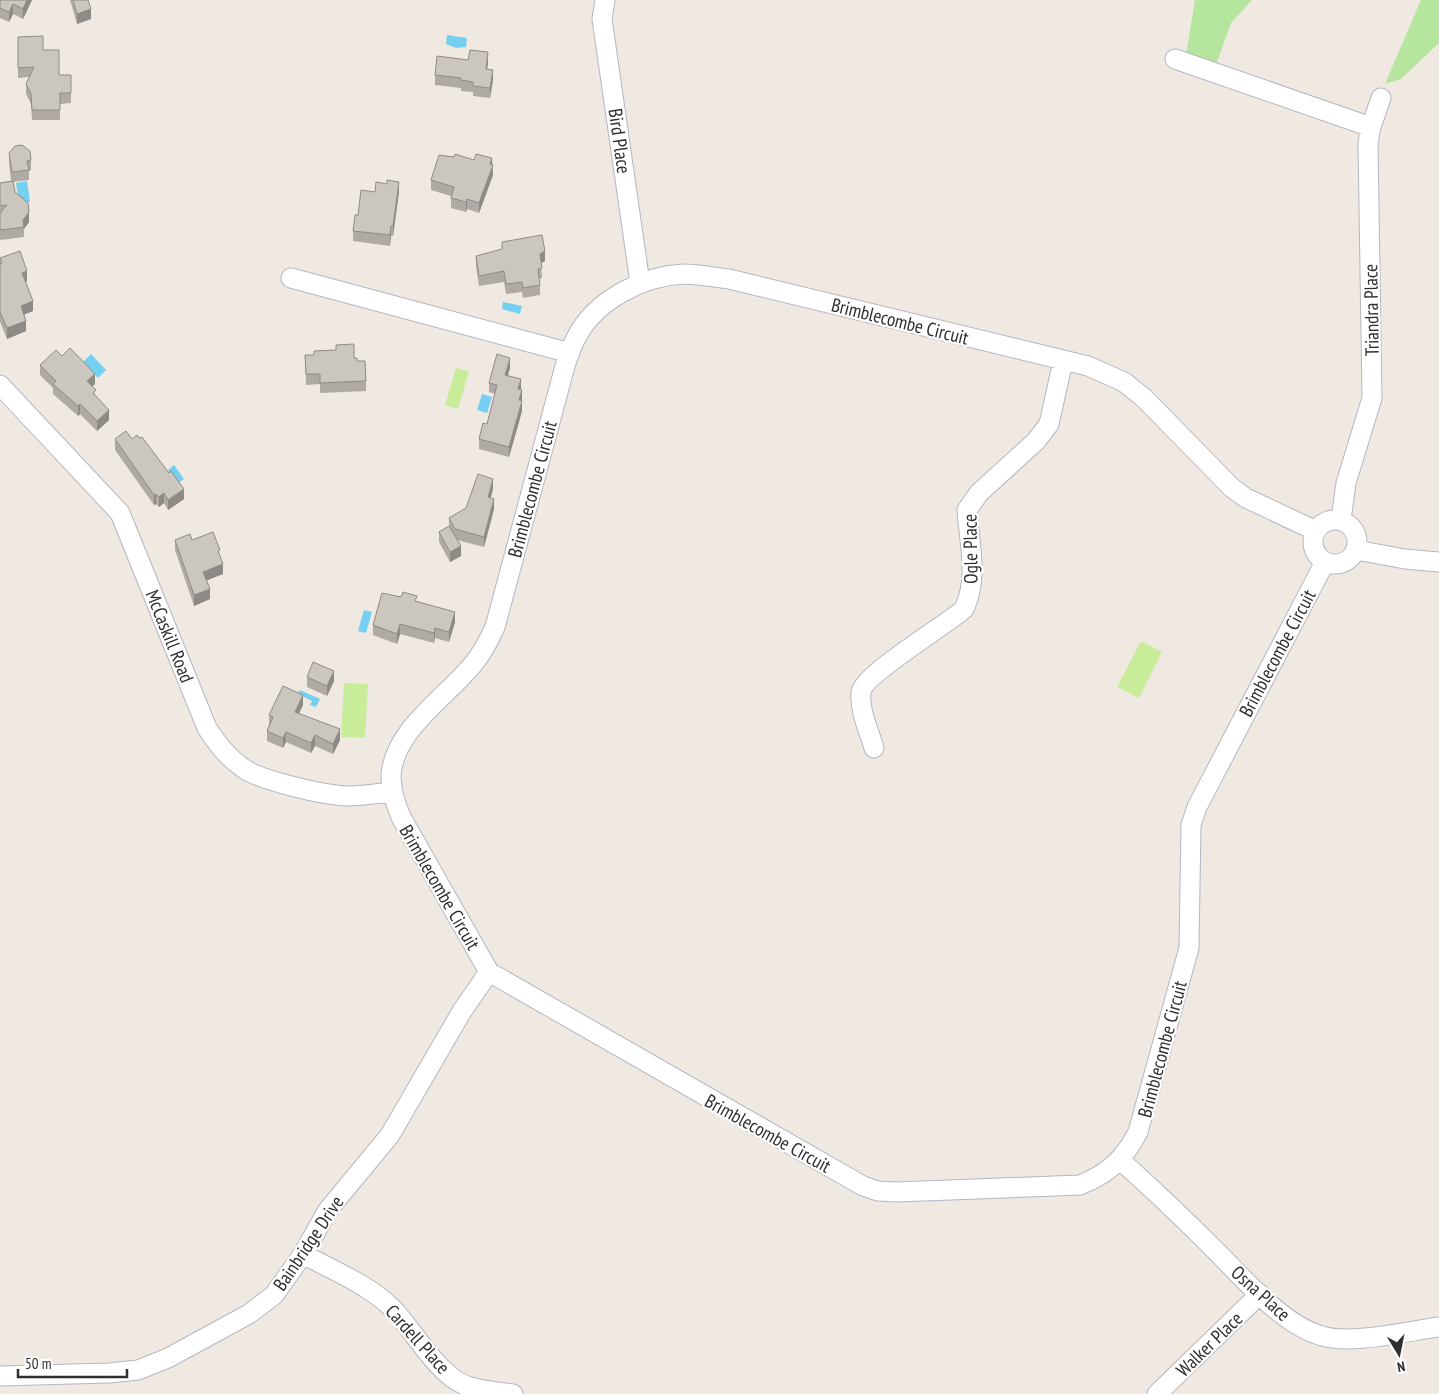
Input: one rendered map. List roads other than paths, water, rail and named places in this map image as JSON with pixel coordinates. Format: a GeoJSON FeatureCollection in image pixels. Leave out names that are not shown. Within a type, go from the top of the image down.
{"type":"FeatureCollection","features":[{"type":"Feature","properties":{"kind":"street","name":"Bird Place"},"geometry":{"type":"LineString","coordinates":[[605,0],[602,19],[640,283]]}},
{"type":"Feature","properties":{"kind":"street"},"geometry":{"type":"LineString","coordinates":[[1175,59],[1370,127]]}},
{"type":"Feature","properties":{"kind":"street","name":"Triandra Place"},"geometry":{"type":"LineString","coordinates":[[1341,520],[1346,483],[1372,398],[1368,143],[1370,127],[1381,98]]}},
{"type":"Feature","properties":{"kind":"street","name":"Brimblecombe Circuit"},"geometry":{"type":"LineString","coordinates":[[1316,531],[1246,498],[1232,488],[1144,398],[1124,382],[1088,366],[730,279],[684,274],[640,283],[617,295],[596,312],[577,336],[570,353],[495,627],[486,647],[473,665],[417,722],[395,757],[391,776],[400,818],[489,972],[863,1186],[878,1191],[897,1192],[1048,1188],[1080,1185],[1098,1178],[1110,1170],[1130,1148],[1141,1125],[1189,948],[1191,825],[1197,807],[1325,562]]}},
{"type":"Feature","properties":{"kind":"street"},"geometry":{"type":"LineString","coordinates":[[291,278],[570,353]]}},
{"type":"Feature","properties":{"kind":"street","name":"Ogle Place"},"geometry":{"type":"LineString","coordinates":[[874,748],[862,709],[861,692],[867,680],[964,609],[973,581],[967,510],[979,493],[1036,441],[1049,424],[1063,361]]}},
{"type":"Feature","properties":{"kind":"street","name":"McCaskill Road"},"geometry":{"type":"LineString","coordinates":[[0,385],[120,513],[207,728],[222,750],[244,769],[267,779],[310,790],[347,796],[393,792]]}},
{"type":"Feature","properties":{"kind":"street"},"geometry":{"type":"LineString","coordinates":[[1341,520],[1353,528],[1357,535],[1356,550],[1352,556],[1340,564],[1325,562],[1315,552],[1314,538],[1316,531],[1324,523],[1341,520]]}},
{"type":"Feature","properties":{"kind":"street"},"geometry":{"type":"LineString","coordinates":[[1356,550],[1406,559],[1439,562]]}},
{"type":"Feature","properties":{"kind":"street","name":"Bainbridge Drive"},"geometry":{"type":"LineString","coordinates":[[0,1376],[109,1373],[138,1370],[168,1358],[250,1314],[274,1296],[328,1210],[390,1135],[462,1011],[489,972]]}},
{"type":"Feature","properties":{"kind":"street","name":"Osna Place"},"geometry":{"type":"LineString","coordinates":[[1120,1160],[1150,1186],[1260,1294],[1297,1325],[1322,1336],[1342,1339],[1439,1327]]}},
{"type":"Feature","properties":{"kind":"street","name":"Cardell Place"},"geometry":{"type":"LineString","coordinates":[[302,1254],[362,1286],[390,1306],[449,1376],[466,1386],[485,1391],[513,1394]]}},
{"type":"Feature","properties":{"kind":"street","name":"Walker Place"},"geometry":{"type":"LineString","coordinates":[[1157,1394],[1260,1294]]}},
{"type":"Feature","properties":{"kind":"water"},"geometry":{"type":"Polygon","coordinates":[[[447,35],[467,38],[466,47],[456,48],[446,44],[447,35]]]}},
{"type":"Feature","properties":{"kind":"water"},"geometry":{"type":"Polygon","coordinates":[[[27,181],[30,202],[19,204],[16,183],[27,181]]]}},
{"type":"Feature","properties":{"kind":"water"},"geometry":{"type":"Polygon","coordinates":[[[503,302],[522,306],[520,314],[502,309],[503,302]]]}},
{"type":"Feature","properties":{"kind":"water"},"geometry":{"type":"Polygon","coordinates":[[[91,354],[106,370],[98,378],[83,362],[91,354]]]}},
{"type":"Feature","properties":{"kind":"water"},"geometry":{"type":"Polygon","coordinates":[[[482,394],[492,397],[487,413],[477,410],[482,394]]]}},
{"type":"Feature","properties":{"kind":"water"},"geometry":{"type":"Polygon","coordinates":[[[174,465],[184,479],[178,483],[168,470],[174,465]]]}},
{"type":"Feature","properties":{"kind":"water"},"geometry":{"type":"Polygon","coordinates":[[[364,610],[372,612],[366,633],[358,631],[364,610]]]}},
{"type":"Feature","properties":{"kind":"water"},"geometry":{"type":"Polygon","coordinates":[[[300,690],[320,699],[316,707],[310,705],[312,701],[298,694],[300,690]]]}}]}
